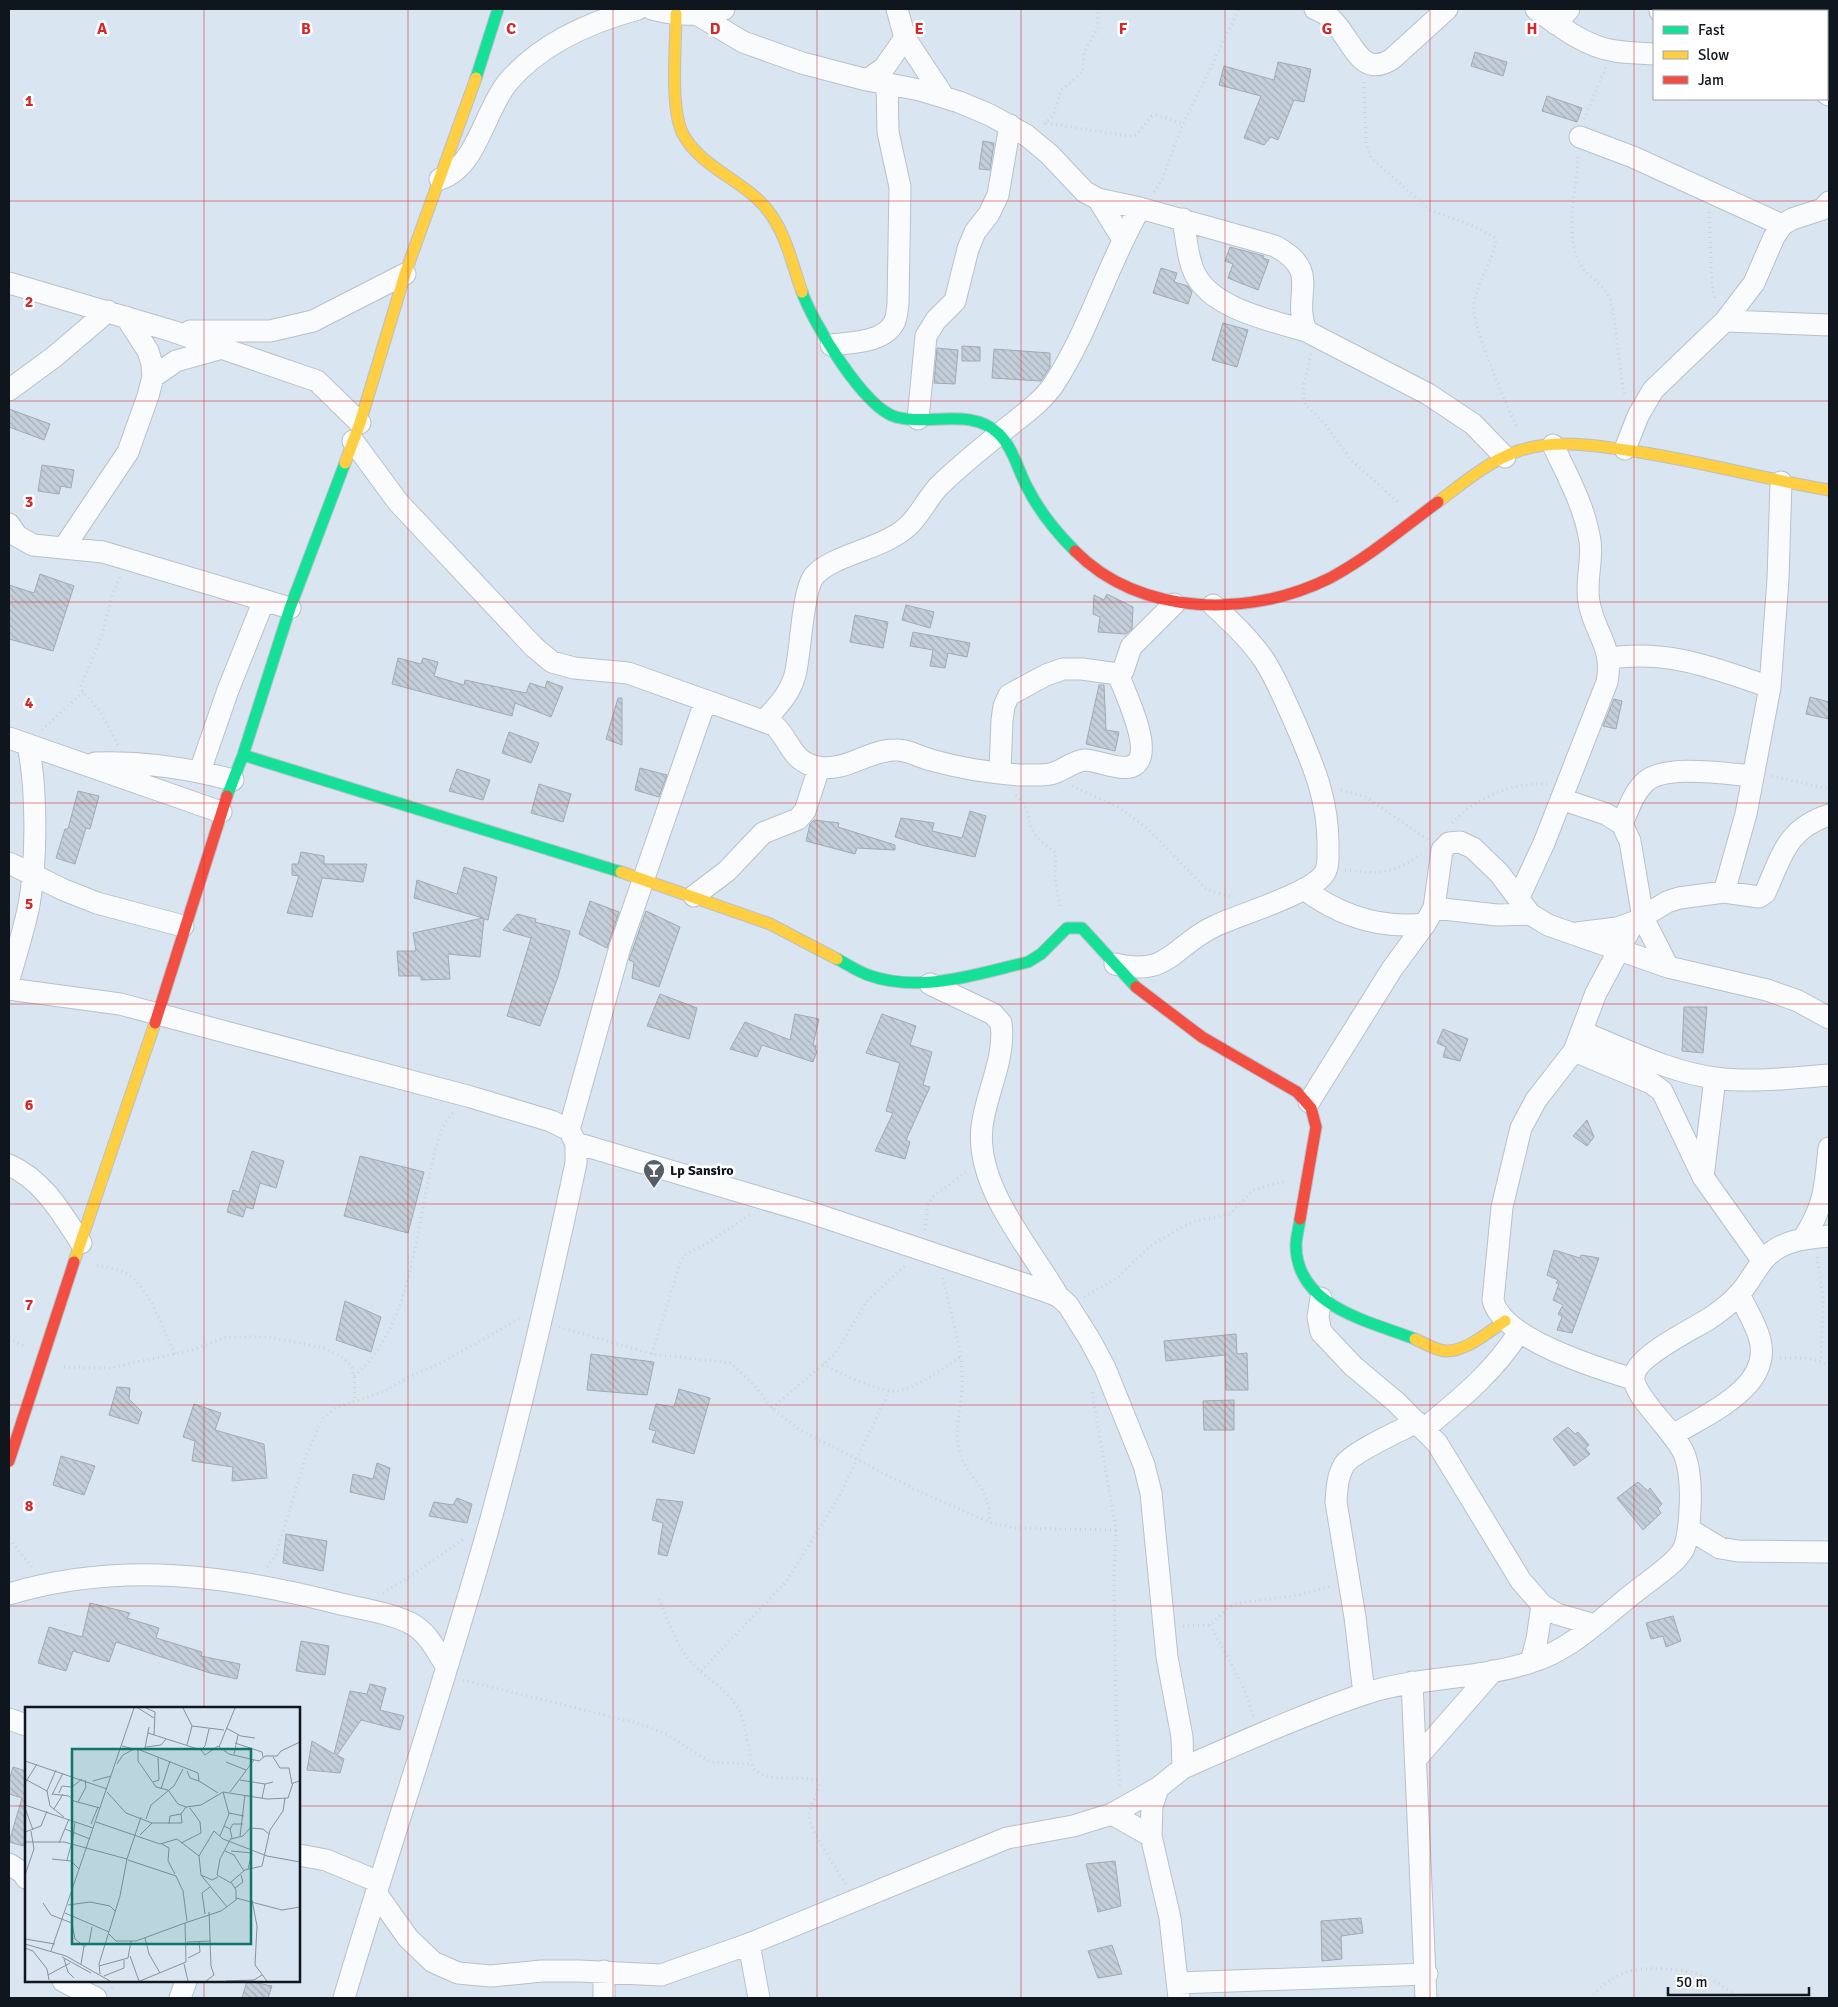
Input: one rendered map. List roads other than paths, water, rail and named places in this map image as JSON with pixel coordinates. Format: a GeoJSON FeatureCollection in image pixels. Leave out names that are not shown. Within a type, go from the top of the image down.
{"type":"FeatureCollection","features":[{"type":"Feature","properties":{"kind":"street"},"geometry":{"type":"LineString","coordinates":[[9,1461],[158,1014],[221,812],[243,756],[290,608],[357,432],[405,274],[469,101],[498,9]]}},
{"type":"Feature","properties":{"kind":"street"},"geometry":{"type":"LineString","coordinates":[[440,180],[457,171],[507,83],[539,53],[597,20],[638,9]]}},
{"type":"Feature","properties":{"kind":"street"},"geometry":{"type":"LineString","coordinates":[[652,9],[676,14],[698,15],[724,9]]}},
{"type":"Feature","properties":{"kind":"street"},"geometry":{"type":"LineString","coordinates":[[897,9],[906,38],[944,97]]}},
{"type":"Feature","properties":{"kind":"street"},"geometry":{"type":"LineString","coordinates":[[1323,10],[1336,22],[1357,55],[1366,64],[1384,64],[1447,9]]}},
{"type":"Feature","properties":{"kind":"street"},"geometry":{"type":"LineString","coordinates":[[1536,9],[1563,16],[1585,41],[1614,51],[1653,54]]}},
{"type":"Feature","properties":{"kind":"street"},"geometry":{"type":"LineString","coordinates":[[676,14],[678,87],[682,130],[693,147],[756,195],[776,222],[809,310],[867,396],[880,410],[897,417],[918,419],[962,418],[981,422],[999,434],[1028,489],[1046,517],[1091,567],[1123,588],[1174,604],[1213,605],[1252,600],[1327,580],[1360,559],[1415,518],[1504,457],[1526,448],[1577,444],[1625,449],[1699,462],[1781,482],[1829,490]]}},
{"type":"Feature","properties":{"kind":"street"},"geometry":{"type":"LineString","coordinates":[[698,15],[743,42],[802,63],[944,97],[1018,130],[1049,154],[1085,192],[1098,198],[1183,219],[1275,246],[1292,255],[1302,270],[1302,312],[1310,333]]}},
{"type":"Feature","properties":{"kind":"street"},"geometry":{"type":"LineString","coordinates":[[832,346],[872,339],[887,332],[895,322],[898,304],[900,187],[877,82],[884,68],[906,38]]}},
{"type":"Feature","properties":{"kind":"street"},"geometry":{"type":"LineString","coordinates":[[469,101],[499,96]]}},
{"type":"Feature","properties":{"kind":"street"},"geometry":{"type":"LineString","coordinates":[[918,419],[926,336],[936,320],[955,301],[974,232],[989,214],[998,195],[1018,130]]}},
{"type":"Feature","properties":{"kind":"street"},"geometry":{"type":"LineString","coordinates":[[1580,137],[1634,157],[1782,225]]}},
{"type":"Feature","properties":{"kind":"street"},"geometry":{"type":"LineString","coordinates":[[1098,198],[1122,238]]}},
{"type":"Feature","properties":{"kind":"street"},"geometry":{"type":"LineString","coordinates":[[1625,449],[1638,416],[1653,390],[1725,321],[1754,283],[1774,237],[1782,225],[1792,219],[1823,209],[1829,202]]}},
{"type":"Feature","properties":{"kind":"street"},"geometry":{"type":"LineString","coordinates":[[764,721],[786,695],[795,675],[807,593],[814,576],[830,565],[892,538],[903,530],[938,488],[1031,408],[1053,386],[1087,324],[1122,238],[1140,208]]}},
{"type":"Feature","properties":{"kind":"street"},"geometry":{"type":"LineString","coordinates":[[1183,219],[1194,271],[1202,286],[1217,299],[1310,333],[1428,394],[1473,424],[1504,457]]}},
{"type":"Feature","properties":{"kind":"street"},"geometry":{"type":"LineString","coordinates":[[172,331],[270,331],[313,322],[405,274]]}},
{"type":"Feature","properties":{"kind":"street"},"geometry":{"type":"LineString","coordinates":[[9,283],[172,331],[219,349],[318,381],[357,432],[398,502],[534,647],[552,662],[574,668],[628,673],[705,702],[764,721],[774,725],[782,732],[794,756],[807,764],[819,768],[840,766],[895,750],[964,768],[1019,774],[1052,774],[1076,762],[1085,760],[1126,768],[1134,766],[1139,760],[1140,739],[1136,720],[1118,674]]}},
{"type":"Feature","properties":{"kind":"street"},"geometry":{"type":"LineString","coordinates":[[65,546],[128,452],[138,427],[153,377],[148,351],[117,314]]}},
{"type":"Feature","properties":{"kind":"street"},"geometry":{"type":"LineString","coordinates":[[9,390],[117,314]]}},
{"type":"Feature","properties":{"kind":"street"},"geometry":{"type":"LineString","coordinates":[[1725,321],[1829,325]]}},
{"type":"Feature","properties":{"kind":"street"},"geometry":{"type":"LineString","coordinates":[[153,377],[176,361],[219,349]]}},
{"type":"Feature","properties":{"kind":"street"},"geometry":{"type":"LineString","coordinates":[[1524,906],[1544,843],[1607,682],[1610,658],[1589,602],[1590,542],[1585,519],[1553,445]]}},
{"type":"Feature","properties":{"kind":"street"},"geometry":{"type":"LineString","coordinates":[[1724,892],[1746,814],[1770,688],[1778,579],[1781,482]]}},
{"type":"Feature","properties":{"kind":"street"},"geometry":{"type":"LineString","coordinates":[[9,524],[17,536],[24,542],[102,552],[290,608]]}},
{"type":"Feature","properties":{"kind":"street"},"geometry":{"type":"LineString","coordinates":[[200,771],[231,682],[264,600]]}},
{"type":"Feature","properties":{"kind":"street"},"geometry":{"type":"LineString","coordinates":[[1000,772],[1002,720],[1004,706],[1009,695],[1046,675],[1063,669],[1118,674],[1123,671],[1131,647],[1174,604]]}},
{"type":"Feature","properties":{"kind":"street"},"geometry":{"type":"LineString","coordinates":[[1115,964],[1130,968],[1152,967],[1213,927],[1304,889],[1318,880],[1325,872],[1328,864],[1327,816],[1321,784],[1277,683],[1265,661],[1245,636],[1213,605]]}},
{"type":"Feature","properties":{"kind":"street"},"geometry":{"type":"LineString","coordinates":[[1610,658],[1642,655],[1669,657],[1718,670],[1770,688]]}},
{"type":"Feature","properties":{"kind":"street"},"geometry":{"type":"LineString","coordinates":[[344,1998],[491,1517],[544,1313],[576,1163],[572,1136],[620,947],[705,702]]}},
{"type":"Feature","properties":{"kind":"street"},"geometry":{"type":"LineString","coordinates":[[18,741],[221,812]]}},
{"type":"Feature","properties":{"kind":"street"},"geometry":{"type":"LineString","coordinates":[[9,979],[29,905],[33,874],[33,773],[18,741]]}},
{"type":"Feature","properties":{"kind":"street"},"geometry":{"type":"LineString","coordinates":[[243,756],[461,821],[694,896],[770,924],[868,974],[906,983],[930,984],[1028,962],[1041,954],[1067,928],[1082,928],[1135,986],[1164,1010],[1229,1054],[1297,1092],[1309,1102],[1314,1112],[1316,1127],[1296,1244],[1296,1260],[1302,1276],[1321,1298],[1335,1307],[1443,1350],[1452,1351],[1512,1327]]}},
{"type":"Feature","properties":{"kind":"street"},"geometry":{"type":"LineString","coordinates":[[84,764],[124,762],[200,771],[233,780]]}},
{"type":"Feature","properties":{"kind":"street"},"geometry":{"type":"LineString","coordinates":[[694,896],[727,871],[763,833],[798,819],[805,811],[819,768]]}},
{"type":"Feature","properties":{"kind":"street"},"geometry":{"type":"LineString","coordinates":[[1622,824],[1634,796],[1644,782],[1654,776],[1670,772],[1754,774]]}},
{"type":"Feature","properties":{"kind":"street"},"geometry":{"type":"LineString","coordinates":[[1561,800],[1606,814],[1622,824],[1630,841],[1638,920],[1668,967]]}},
{"type":"Feature","properties":{"kind":"street"},"geometry":{"type":"LineString","coordinates":[[1574,933],[1598,932],[1638,920],[1667,902],[1679,898],[1724,892],[1759,897],[1765,893],[1787,845],[1811,821],[1829,816]]}},
{"type":"Feature","properties":{"kind":"street"},"geometry":{"type":"LineString","coordinates":[[1309,1102],[1392,969],[1429,916],[1442,850],[1449,843],[1460,842],[1474,848],[1500,872],[1524,906],[1548,925],[1668,967],[1768,990],[1798,1001],[1829,1018]]}},
{"type":"Feature","properties":{"kind":"street"},"geometry":{"type":"LineString","coordinates":[[9,863],[64,890],[98,903],[184,926]]}},
{"type":"Feature","properties":{"kind":"street"},"geometry":{"type":"LineString","coordinates":[[1304,889],[1336,910],[1359,919],[1384,925],[1405,926],[1429,916],[1497,915],[1524,906]]}},
{"type":"Feature","properties":{"kind":"street"},"geometry":{"type":"LineString","coordinates":[[1633,1379],[1596,1367],[1512,1327],[1495,1309],[1494,1292],[1498,1233],[1510,1169],[1521,1128],[1536,1100],[1578,1041],[1596,993],[1618,951],[1638,920]]}},
{"type":"Feature","properties":{"kind":"street"},"geometry":{"type":"LineString","coordinates":[[930,984],[993,1014],[1001,1023],[1001,1050],[981,1129],[982,1153],[988,1175],[998,1201],[1105,1368],[1144,1465],[1152,1511],[1162,1626],[1182,1736],[1183,1768]]}},
{"type":"Feature","properties":{"kind":"street"},"geometry":{"type":"LineString","coordinates":[[9,989],[120,1004],[471,1096],[551,1122],[572,1136],[931,1252],[1063,1301]]}},
{"type":"Feature","properties":{"kind":"street"},"geometry":{"type":"LineString","coordinates":[[1578,1041],[1715,1078],[1758,1079],[1829,1075]]}},
{"type":"Feature","properties":{"kind":"street"},"geometry":{"type":"LineString","coordinates":[[1578,1041],[1662,1091],[1703,1177],[1762,1260]]}},
{"type":"Feature","properties":{"kind":"street"},"geometry":{"type":"LineString","coordinates":[[1703,1177],[1715,1078]]}},
{"type":"Feature","properties":{"kind":"street"},"geometry":{"type":"LineString","coordinates":[[300,1855],[326,1860],[377,1888],[408,1938],[433,1962],[458,1973],[491,1976],[542,1971],[604,1971],[645,1976],[661,1975],[749,1944],[1006,1838],[1073,1826],[1116,1812],[1158,1788],[1183,1768],[1364,1694],[1412,1682],[1493,1671],[1532,1662],[1568,1645],[1595,1625],[1667,1566],[1683,1550],[1689,1529],[1690,1476],[1685,1455],[1673,1435],[1636,1389],[1633,1379],[1635,1371],[1651,1355],[1709,1318],[1739,1294],[1762,1260],[1778,1248],[1816,1237],[1816,1219],[1823,1201],[1829,1148]]}},
{"type":"Feature","properties":{"kind":"street"},"geometry":{"type":"LineString","coordinates":[[9,1165],[24,1171],[43,1188],[78,1251]]}},
{"type":"Feature","properties":{"kind":"street"},"geometry":{"type":"LineString","coordinates":[[1673,1435],[1744,1390],[1757,1373],[1762,1358],[1760,1340],[1739,1294]]}},
{"type":"Feature","properties":{"kind":"street"},"geometry":{"type":"LineString","coordinates":[[1321,1298],[1318,1324],[1321,1332],[1353,1366],[1421,1425],[1452,1464],[1486,1526],[1522,1581],[1542,1604],[1557,1614],[1595,1625]]}},
{"type":"Feature","properties":{"kind":"street"},"geometry":{"type":"LineString","coordinates":[[1364,1694],[1336,1502],[1337,1483],[1345,1464],[1357,1454],[1421,1425],[1489,1371],[1510,1347],[1512,1327]]}},
{"type":"Feature","properties":{"kind":"street"},"geometry":{"type":"LineString","coordinates":[[1689,1529],[1720,1548],[1738,1551],[1829,1552]]}},
{"type":"Feature","properties":{"kind":"street"},"geometry":{"type":"LineString","coordinates":[[9,1594],[46,1583],[120,1575],[187,1575],[248,1584],[306,1595],[390,1616],[411,1624],[429,1638],[444,1671]]}},
{"type":"Feature","properties":{"kind":"street"},"geometry":{"type":"LineString","coordinates":[[1532,1662],[1538,1639],[1542,1604]]}},
{"type":"Feature","properties":{"kind":"street"},"geometry":{"type":"LineString","coordinates":[[1416,1759],[1493,1671]]}},
{"type":"Feature","properties":{"kind":"street"},"geometry":{"type":"LineString","coordinates":[[1412,1682],[1427,1974],[1426,1998]]}},
{"type":"Feature","properties":{"kind":"street"},"geometry":{"type":"LineString","coordinates":[[9,1719],[25,1725]]}},
{"type":"Feature","properties":{"kind":"street"},"geometry":{"type":"LineString","coordinates":[[1158,1788],[1152,1806],[1151,1836],[1168,1909],[1178,1990],[1310,1989],[1427,1974]]}},
{"type":"Feature","properties":{"kind":"street"},"geometry":{"type":"LineString","coordinates":[[1116,1812],[1151,1836]]}},
{"type":"Feature","properties":{"kind":"street"},"geometry":{"type":"LineString","coordinates":[[9,1864],[25,1876]]}},
{"type":"Feature","properties":{"kind":"street"},"geometry":{"type":"LineString","coordinates":[[749,1944],[759,1998]]}},
{"type":"Feature","properties":{"kind":"street"},"geometry":{"type":"LineString","coordinates":[[604,1971],[604,1998]]}},
{"type":"Feature","properties":{"kind":"street"},"geometry":{"type":"LineString","coordinates":[[65,1982],[96,1998]]}},
{"type":"Feature","properties":{"kind":"street"},"geometry":{"type":"LineString","coordinates":[[180,1998],[186,1982]]}},
{"type":"Feature","properties":{"kind":"place","name":"Lp Sansiro"},"geometry":{"type":"Point","coordinates":[654,1189]}}]}
